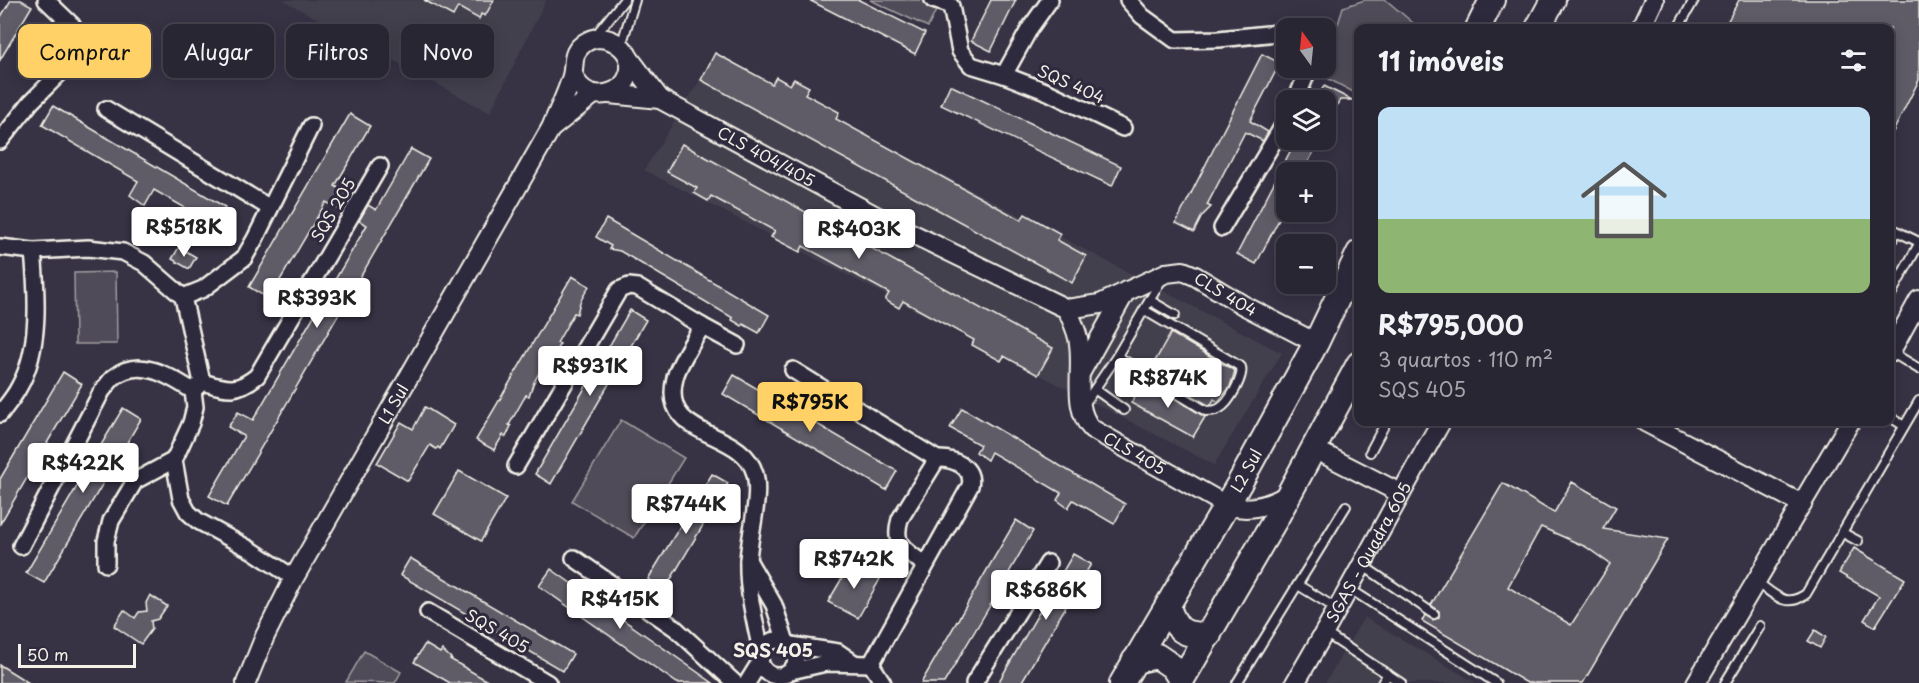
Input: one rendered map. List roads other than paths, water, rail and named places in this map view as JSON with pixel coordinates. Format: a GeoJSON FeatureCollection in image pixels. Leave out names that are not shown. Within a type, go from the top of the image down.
{"type":"FeatureCollection","features":[{"type":"Feature","properties":{"kind":"main road"},"geometry":{"type":"LineString","coordinates":[[1480,24],[1492,0]]}},
{"type":"Feature","properties":{"kind":"main road"},"geometry":{"type":"LineString","coordinates":[[1540,24],[1553,0]]}},
{"type":"Feature","properties":{"kind":"main road","name":"L2 Sul"},"geometry":{"type":"LineString","coordinates":[[1122,683],[1168,607],[1316,343],[1354,264]]}},
{"type":"Feature","properties":{"kind":"main road"},"geometry":{"type":"LineString","coordinates":[[1134,661],[1157,656],[1173,667],[1181,681],[1290,493],[1354,373]]}},
{"type":"Feature","properties":{"kind":"main road"},"geometry":{"type":"LineString","coordinates":[[1168,607],[1176,626],[1182,631],[1193,635],[1209,635]]}},
{"type":"Feature","properties":{"kind":"street"},"geometry":{"type":"LineString","coordinates":[[0,141],[31,102],[72,61],[78,49],[78,37],[72,25],[46,0]]}},
{"type":"Feature","properties":{"kind":"street","name":"SQS 404"},"geometry":{"type":"LineString","coordinates":[[933,0],[951,6],[960,51],[971,65],[1048,92],[1124,128]]}},
{"type":"Feature","properties":{"kind":"street"},"geometry":{"type":"LineString","coordinates":[[1004,75],[1030,27],[1050,0]]}},
{"type":"Feature","properties":{"kind":"street"},"geometry":{"type":"LineString","coordinates":[[1128,0],[1142,16],[1175,40],[1219,39],[1276,33]]}},
{"type":"Feature","properties":{"kind":"street"},"geometry":{"type":"LineString","coordinates":[[1643,24],[1654,0]]}},
{"type":"Feature","properties":{"kind":"street"},"geometry":{"type":"LineString","coordinates":[[608,38],[625,52],[629,73],[622,86],[601,94],[581,87],[573,74],[573,59],[580,46],[593,39],[608,38]]}},
{"type":"Feature","properties":{"kind":"street","name":"CLS 404/405"},"geometry":{"type":"LineString","coordinates":[[625,52],[660,99]]}},
{"type":"Feature","properties":{"kind":"street","name":"L1 Sul"},"geometry":{"type":"LineString","coordinates":[[246,683],[265,636],[294,578],[551,128],[573,74]]}},
{"type":"Feature","properties":{"kind":"street","name":"CLS 404/405"},"geometry":{"type":"LineString","coordinates":[[601,94],[660,99],[876,216],[1067,309]]}},
{"type":"Feature","properties":{"kind":"street","name":"L1 Sul"},"geometry":{"type":"LineString","coordinates":[[551,128],[601,94]]}},
{"type":"Feature","properties":{"kind":"street"},"geometry":{"type":"LineString","coordinates":[[106,109],[270,208]]}},
{"type":"Feature","properties":{"kind":"street"},"geometry":{"type":"LineString","coordinates":[[183,297],[203,289],[244,258],[311,126]]}},
{"type":"Feature","properties":{"kind":"street"},"geometry":{"type":"LineString","coordinates":[[1222,228],[1276,137]]}},
{"type":"Feature","properties":{"kind":"street","name":"SQS 205"},"geometry":{"type":"LineString","coordinates":[[21,546],[102,391],[114,377],[126,370],[144,368],[198,387],[228,389],[244,386],[256,376],[380,166]]}},
{"type":"Feature","properties":{"kind":"street"},"geometry":{"type":"LineString","coordinates":[[0,247],[33,250],[88,248],[123,252],[144,263],[183,297],[198,387],[191,423],[174,460],[181,499],[188,512],[198,521],[253,551],[294,578]]}},
{"type":"Feature","properties":{"kind":"street"},"geometry":{"type":"LineString","coordinates":[[0,414],[20,387],[31,357],[38,295],[33,250]]}},
{"type":"Feature","properties":{"kind":"street","name":"CLS 404"},"geometry":{"type":"LineString","coordinates":[[1067,309],[1100,304],[1166,273],[1183,271],[1316,343]]}},
{"type":"Feature","properties":{"kind":"street"},"geometry":{"type":"LineString","coordinates":[[516,466],[619,290],[629,286],[637,287],[737,345]]}},
{"type":"Feature","properties":{"kind":"street"},"geometry":{"type":"LineString","coordinates":[[1082,372],[1127,290]]}},
{"type":"Feature","properties":{"kind":"street"},"geometry":{"type":"LineString","coordinates":[[1894,345],[1919,300]]}},
{"type":"Feature","properties":{"kind":"street"},"geometry":{"type":"LineString","coordinates":[[1067,309],[1079,343],[1082,372],[1081,410]]}},
{"type":"Feature","properties":{"kind":"street"},"geometry":{"type":"LineString","coordinates":[[702,326],[675,377],[673,396],[682,418],[690,426],[729,444],[744,455],[756,475],[748,560],[748,590],[765,671],[770,675],[782,677],[826,663],[870,664]]}},
{"type":"Feature","properties":{"kind":"street"},"geometry":{"type":"LineString","coordinates":[[794,370],[937,459],[952,460],[968,470],[972,480],[870,664]]}},
{"type":"Feature","properties":{"kind":"street","name":"CLS 405"},"geometry":{"type":"LineString","coordinates":[[1081,410],[1092,429],[1226,505],[1240,509],[1259,507],[1290,493]]}},
{"type":"Feature","properties":{"kind":"street","name":"SGAS - Quadra 605"},"geometry":{"type":"LineString","coordinates":[[1295,683],[1350,589],[1439,426]]}},
{"type":"Feature","properties":{"kind":"street"},"geometry":{"type":"LineString","coordinates":[[1652,426],[1802,504]]}},
{"type":"Feature","properties":{"kind":"street"},"geometry":{"type":"LineString","coordinates":[[1696,683],[1848,426]]}},
{"type":"Feature","properties":{"kind":"street"},"geometry":{"type":"LineString","coordinates":[[1314,449],[1400,494]]}},
{"type":"Feature","properties":{"kind":"street"},"geometry":{"type":"LineString","coordinates":[[925,565],[901,546],[897,529],[900,519],[937,459]]}},
{"type":"Feature","properties":{"kind":"street"},"geometry":{"type":"LineString","coordinates":[[106,564],[106,541],[111,521],[135,481],[174,460]]}},
{"type":"Feature","properties":{"kind":"street"},"geometry":{"type":"LineString","coordinates":[[573,558],[675,628],[735,683]]}},
{"type":"Feature","properties":{"kind":"street"},"geometry":{"type":"LineString","coordinates":[[748,560],[774,605],[788,643],[796,655],[795,666],[782,677]]}},
{"type":"Feature","properties":{"kind":"street"},"geometry":{"type":"LineString","coordinates":[[974,683],[1048,563]]}},
{"type":"Feature","properties":{"kind":"street","name":"SQS 405"},"geometry":{"type":"LineString","coordinates":[[428,612],[548,683]]}},
{"type":"Feature","properties":{"kind":"street"},"geometry":{"type":"LineString","coordinates":[[747,683],[769,642],[780,640],[838,652],[855,663]]}},
{"type":"Feature","properties":{"kind":"street"},"geometry":{"type":"LineString","coordinates":[[870,664],[883,683]]}},
{"type":"Feature","properties":{"kind":"lane"},"geometry":{"type":"LineString","coordinates":[[593,39],[624,0]]}},
{"type":"Feature","properties":{"kind":"lane"},"geometry":{"type":"LineString","coordinates":[[625,52],[635,0]]}},
{"type":"Feature","properties":{"kind":"lane"},"geometry":{"type":"LineString","coordinates":[[1680,24],[1694,0]]}},
{"type":"Feature","properties":{"kind":"lane"},"geometry":{"type":"LineString","coordinates":[[1894,230],[1919,243],[1894,289]]}},
{"type":"Feature","properties":{"kind":"lane"},"geometry":{"type":"LineString","coordinates":[[1081,410],[1117,356],[1166,273]]}},
{"type":"Feature","properties":{"kind":"lane"},"geometry":{"type":"LineString","coordinates":[[1149,300],[1174,315]]}},
{"type":"Feature","properties":{"kind":"lane"},"geometry":{"type":"LineString","coordinates":[[1117,356],[1206,411],[1215,411],[1222,407],[1241,379],[1243,373],[1241,367],[1144,310]]}},
{"type":"Feature","properties":{"kind":"lane"},"geometry":{"type":"LineString","coordinates":[[1894,354],[1919,369]]}},
{"type":"Feature","properties":{"kind":"lane"},"geometry":{"type":"LineString","coordinates":[[1095,390],[1124,410]]}},
{"type":"Feature","properties":{"kind":"lane"},"geometry":{"type":"LineString","coordinates":[[1757,582],[1786,602],[1797,601],[1806,594],[1919,401]]}},
{"type":"Feature","properties":{"kind":"lane"},"geometry":{"type":"LineString","coordinates":[[1894,420],[1904,426]]}},
{"type":"Feature","properties":{"kind":"lane"},"geometry":{"type":"LineString","coordinates":[[1370,452],[1384,426]]}},
{"type":"Feature","properties":{"kind":"lane"},"geometry":{"type":"LineString","coordinates":[[1237,683],[1346,506]]}},
{"type":"Feature","properties":{"kind":"lane"},"geometry":{"type":"LineString","coordinates":[[1843,533],[1858,541]]}},
{"type":"Feature","properties":{"kind":"lane"},"geometry":{"type":"LineString","coordinates":[[1362,565],[1434,614]]}},
{"type":"Feature","properties":{"kind":"lane"},"geometry":{"type":"LineString","coordinates":[[1298,585],[1338,610]]}},
{"type":"Feature","properties":{"kind":"lane"},"geometry":{"type":"LineString","coordinates":[[1350,589],[1496,683]]}},
{"type":"Feature","properties":{"kind":"lane"},"geometry":{"type":"LineString","coordinates":[[1725,683],[1760,626]]}},
{"type":"Feature","properties":{"kind":"lane"},"geometry":{"type":"LineString","coordinates":[[1325,633],[1401,683]]}},
{"type":"Feature","properties":{"kind":"lane"},"geometry":{"type":"LineString","coordinates":[[1382,683],[1388,674]]}},
{"type":"Feature","properties":{"kind":"district","name":"SQS 405"},"geometry":{"type":"Point","coordinates":[773,651]}}]}
